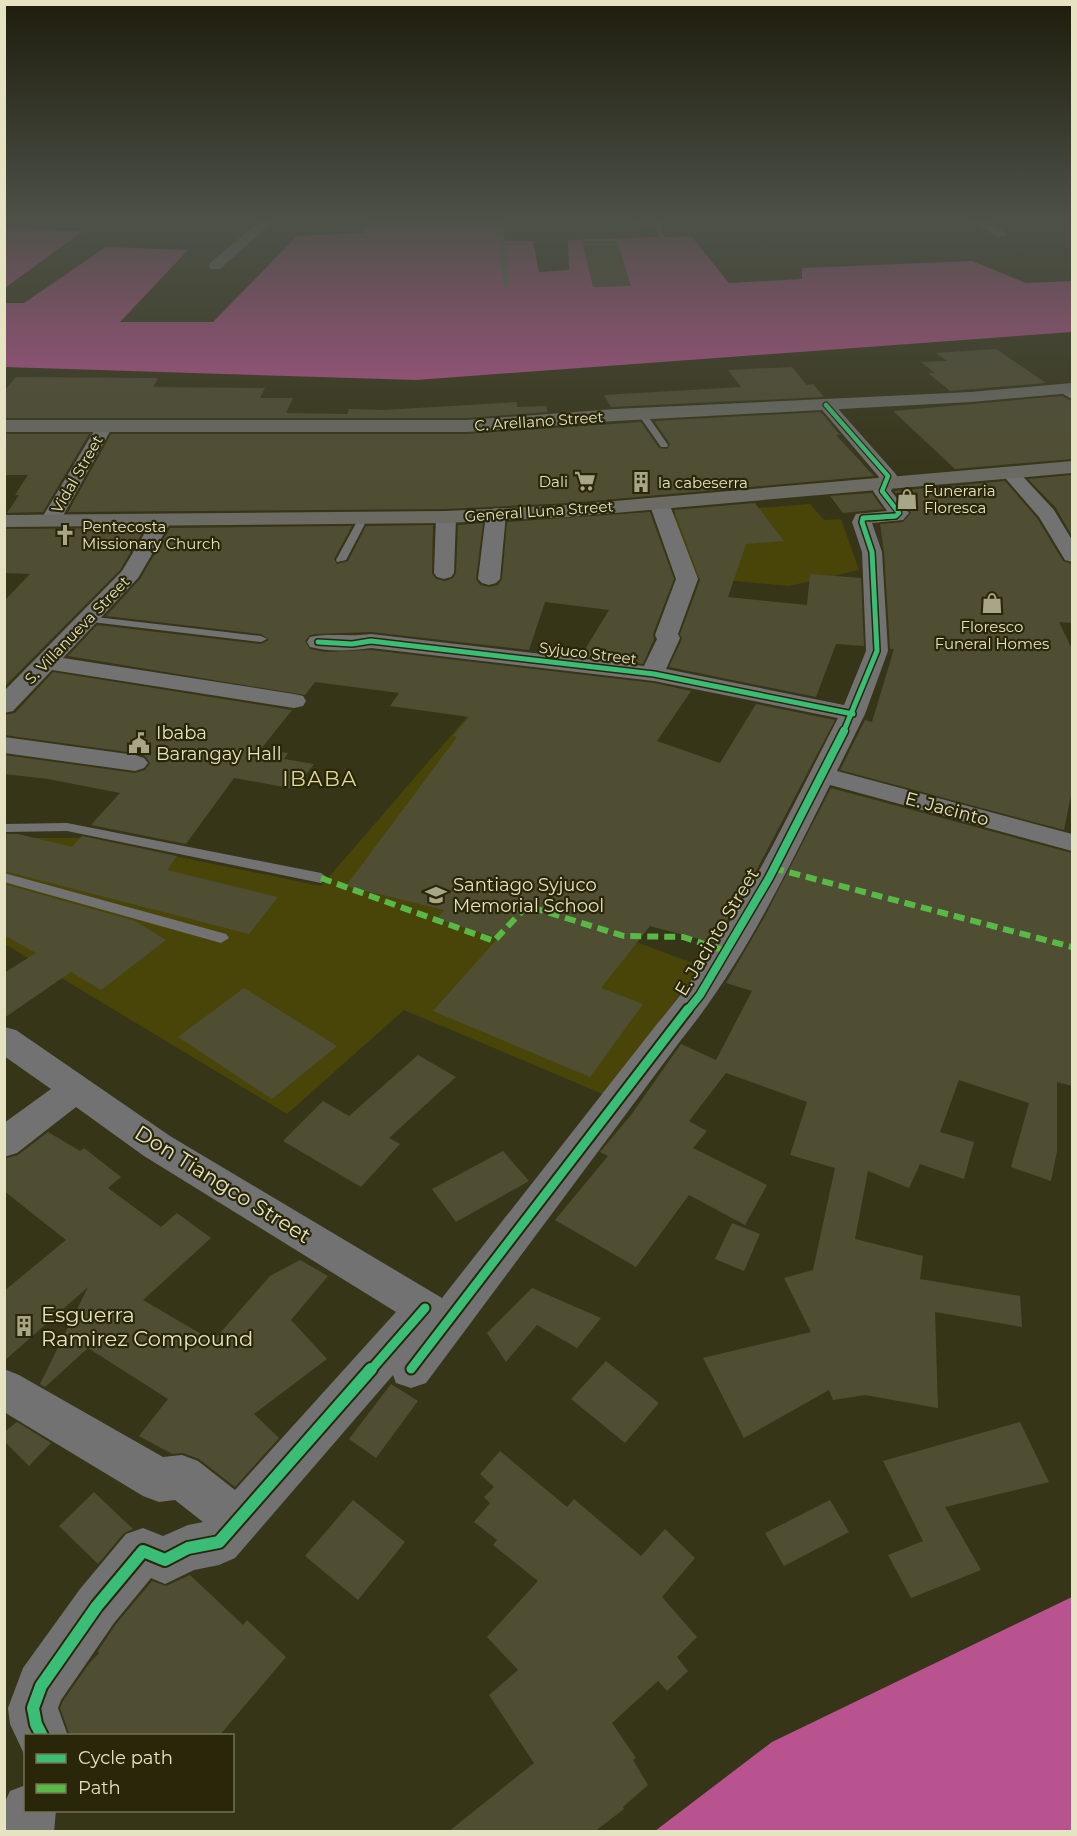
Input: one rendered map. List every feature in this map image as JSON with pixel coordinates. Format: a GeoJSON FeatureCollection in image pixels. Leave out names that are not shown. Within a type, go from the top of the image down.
{"type":"FeatureCollection","features":[{"type":"Feature","properties":{"kind":"main road","name":"C. Arellano Street"},"geometry":{"type":"LineString","coordinates":[[4,426],[467,426],[642,414],[1069,391]]}},
{"type":"Feature","properties":{"kind":"main road","name":"General Luna Street"},"geometry":{"type":"LineString","coordinates":[[4,521],[446,517],[659,503],[1072,467]]}},
{"type":"Feature","properties":{"kind":"street"},"geometry":{"type":"LineString","coordinates":[[826,405],[888,476],[886,483]]}},
{"type":"Feature","properties":{"kind":"street","name":"Vidal Street"},"geometry":{"type":"LineString","coordinates":[[50,521],[105,426]]}},
{"type":"Feature","properties":{"kind":"street"},"geometry":{"type":"LineString","coordinates":[[1009,472],[1047,514],[1072,556]]}},
{"type":"Feature","properties":{"kind":"street","name":"E. Jacinto Street"},"geometry":{"type":"LineString","coordinates":[[411,1369],[436,1315],[700,994],[769,878],[853,714],[877,651],[872,552],[862,522],[863,518],[899,514],[882,491],[886,483]]}},
{"type":"Feature","properties":{"kind":"street"},"geometry":{"type":"LineString","coordinates":[[652,674],[669,638],[666,635],[687,579],[659,503]]}},
{"type":"Feature","properties":{"kind":"street"},"geometry":{"type":"LineString","coordinates":[[489,579],[496,514]]}},
{"type":"Feature","properties":{"kind":"street"},"geometry":{"type":"LineString","coordinates":[[444,573],[446,517]]}},
{"type":"Feature","properties":{"kind":"street","name":"S. Villanueva Street"},"geometry":{"type":"LineString","coordinates":[[4,706],[131,574],[162,520]]}},
{"type":"Feature","properties":{"kind":"street","name":"Syjuco Street"},"geometry":{"type":"LineString","coordinates":[[318,642],[352,644],[371,641],[652,674],[853,714]]}},
{"type":"Feature","properties":{"kind":"street"},"geometry":{"type":"LineString","coordinates":[[45,663],[294,701]]}},
{"type":"Feature","properties":{"kind":"street"},"geometry":{"type":"LineString","coordinates":[[4,745],[135,763]]}},
{"type":"Feature","properties":{"kind":"street","name":"E. Jacinto"},"geometry":{"type":"LineString","coordinates":[[822,775],[1072,843]]}},
{"type":"Feature","properties":{"kind":"street","name":"Don Tiangco Street"},"geometry":{"type":"LineString","coordinates":[[4,1039],[157,1146],[436,1315]]}},
{"type":"Feature","properties":{"kind":"street"},"geometry":{"type":"LineString","coordinates":[[4,1143],[76,1089]]}},
{"type":"Feature","properties":{"kind":"street"},"geometry":{"type":"LineString","coordinates":[[41,1734],[36,1724],[33,1708],[41,1686],[120,1576],[143,1551],[167,1560],[188,1548],[219,1542],[436,1315]]}},
{"type":"Feature","properties":{"kind":"street"},"geometry":{"type":"LineString","coordinates":[[4,1389],[159,1480],[182,1477],[239,1521]]}},
{"type":"Feature","properties":{"kind":"street"},"geometry":{"type":"LineString","coordinates":[[27,1832],[29,1812]]}},
{"type":"Feature","properties":{"kind":"lane"},"geometry":{"type":"LineString","coordinates":[[642,414],[664,445]]}},
{"type":"Feature","properties":{"kind":"lane"},"geometry":{"type":"LineString","coordinates":[[341,560],[363,518]]}},
{"type":"Feature","properties":{"kind":"lane"},"geometry":{"type":"LineString","coordinates":[[87,619],[261,639]]}},
{"type":"Feature","properties":{"kind":"lane"},"geometry":{"type":"LineString","coordinates":[[4,828],[67,828],[321,878]]}},
{"type":"Feature","properties":{"kind":"lane"},"geometry":{"type":"LineString","coordinates":[[4,877],[221,938]]}},
{"type":"Feature","properties":{"kind":"shaded area"},"geometry":{"type":"Polygon","coordinates":[[[5,308],[134,308],[120,322],[213,322],[227,308],[1072,308],[1072,332],[416,380],[5,367],[5,308]]]}},
{"type":"Feature","properties":{"kind":"shaded area"},"geometry":{"type":"Polygon","coordinates":[[[810,504],[824,520],[841,519],[859,570],[789,586],[692,577],[666,515],[810,504]]]}},
{"type":"Feature","properties":{"kind":"shaded area"},"geometry":{"type":"Polygon","coordinates":[[[475,708],[534,904],[701,966],[605,1095],[404,1010],[287,1114],[5,944],[4,838],[86,838],[321,886],[475,708]]]}},
{"type":"Feature","properties":{"kind":"shaded area"},"geometry":{"type":"Polygon","coordinates":[[[1072,1597],[1072,1831],[655,1831],[772,1742],[1072,1597]]]}},
{"type":"Feature","properties":{"kind":"building"},"geometry":{"type":"Polygon","coordinates":[[[996,349],[1046,383],[950,391],[928,373],[935,373],[921,362],[947,361],[936,353],[996,349]]]}},
{"type":"Feature","properties":{"kind":"building"},"geometry":{"type":"Polygon","coordinates":[[[792,367],[807,385],[813,384],[824,397],[611,407],[604,395],[741,387],[728,370],[792,367]]]}},
{"type":"Feature","properties":{"kind":"building"},"geometry":{"type":"Polygon","coordinates":[[[16,377],[158,378],[153,387],[265,388],[260,398],[293,398],[286,413],[347,414],[349,409],[384,410],[517,402],[517,407],[546,406],[548,412],[467,418],[4,418],[4,391],[16,377]]]}},
{"type":"Feature","properties":{"kind":"building"},"geometry":{"type":"Polygon","coordinates":[[[1062,396],[1072,401],[1072,459],[955,469],[893,411],[1062,396]]]}},
{"type":"Feature","properties":{"kind":"building"},"geometry":{"type":"Polygon","coordinates":[[[821,412],[840,435],[836,435],[874,476],[569,503],[446,509],[68,512],[111,434],[467,434],[641,422],[659,448],[667,449],[670,444],[654,421],[821,412]]]}},
{"type":"Feature","properties":{"kind":"building"},"geometry":{"type":"Polygon","coordinates":[[[4,434],[89,434],[43,512],[7,513],[28,475],[4,475],[4,434]]]}},
{"type":"Feature","properties":{"kind":"building"},"geometry":{"type":"Polygon","coordinates":[[[1072,475],[1072,536],[1056,508],[1028,479],[1072,475]]]}},
{"type":"Feature","properties":{"kind":"building"},"geometry":{"type":"Polygon","coordinates":[[[1005,481],[1037,518],[1063,561],[1072,564],[1072,623],[1059,622],[1072,649],[1072,790],[1064,830],[840,770],[865,720],[872,722],[894,649],[890,649],[880,524],[903,522],[911,513],[894,491],[1005,481]]]}},
{"type":"Feature","properties":{"kind":"building"},"geometry":{"type":"Polygon","coordinates":[[[872,493],[883,509],[843,513],[830,496],[872,493]]]}},
{"type":"Feature","properties":{"kind":"building"},"geometry":{"type":"Polygon","coordinates":[[[755,503],[784,541],[746,544],[728,597],[807,605],[810,574],[861,578],[864,646],[836,644],[816,697],[669,667],[682,639],[680,634],[700,580],[674,510],[755,503]]]}},
{"type":"Feature","properties":{"kind":"building"},"geometry":{"type":"Polygon","coordinates":[[[650,512],[674,579],[643,664],[581,656],[609,610],[545,602],[529,650],[371,632],[317,634],[310,635],[305,641],[310,649],[325,652],[371,650],[654,683],[691,691],[657,741],[720,763],[756,704],[835,720],[754,875],[714,943],[650,926],[601,988],[643,1004],[590,1077],[433,1011],[498,938],[437,919],[444,910],[346,886],[457,737],[453,736],[469,717],[390,706],[399,693],[315,682],[305,695],[68,656],[97,625],[261,644],[269,640],[261,634],[106,616],[140,579],[170,528],[352,526],[334,559],[337,564],[348,561],[366,526],[433,525],[432,573],[436,579],[445,581],[453,578],[456,573],[458,525],[483,523],[476,579],[480,585],[490,587],[498,585],[502,579],[507,522],[650,512]]]}},
{"type":"Feature","properties":{"kind":"building"},"geometry":{"type":"Polygon","coordinates":[[[145,528],[120,570],[4,687],[4,601],[30,574],[4,573],[4,529],[145,528]]]}},
{"type":"Feature","properties":{"kind":"building"},"geometry":{"type":"Polygon","coordinates":[[[53,672],[292,710],[261,749],[288,753],[284,759],[314,764],[295,789],[234,778],[186,844],[91,825],[120,793],[48,779],[4,774],[4,755],[135,773],[145,770],[150,763],[145,756],[135,753],[4,735],[4,715],[15,713],[53,672]]]}},
{"type":"Feature","properties":{"kind":"building"},"geometry":{"type":"Polygon","coordinates":[[[831,788],[1072,853],[1072,1086],[1057,1082],[1057,1151],[1051,1181],[1011,1167],[1029,1103],[959,1080],[940,1132],[974,1142],[964,1179],[920,1164],[909,1188],[868,1171],[855,1239],[923,1256],[920,1279],[1020,1296],[1022,1327],[935,1312],[938,1408],[865,1395],[833,1400],[829,1390],[744,1438],[703,1358],[811,1332],[784,1278],[813,1270],[835,1168],[790,1155],[807,1102],[726,1073],[689,1121],[707,1131],[693,1148],[767,1185],[745,1225],[689,1195],[636,1267],[555,1220],[608,1156],[600,1152],[631,1115],[681,1044],[716,1060],[752,991],[726,983],[764,918],[831,788]]]}},
{"type":"Feature","properties":{"kind":"building"},"geometry":{"type":"Polygon","coordinates":[[[4,834],[18,834],[72,847],[82,836],[177,856],[167,870],[278,897],[249,934],[4,871],[4,834]]]}},
{"type":"Feature","properties":{"kind":"building"},"geometry":{"type":"Polygon","coordinates":[[[4,884],[135,921],[166,940],[101,990],[71,972],[4,1018],[4,973],[36,953],[4,935],[4,884]]]}},
{"type":"Feature","properties":{"kind":"building"},"geometry":{"type":"Polygon","coordinates":[[[244,988],[337,1046],[272,1099],[178,1037],[244,988]]]}},
{"type":"Feature","properties":{"kind":"building"},"geometry":{"type":"Polygon","coordinates":[[[418,1055],[456,1077],[389,1138],[400,1144],[361,1187],[283,1141],[323,1101],[349,1116],[418,1055]]]}},
{"type":"Feature","properties":{"kind":"building"},"geometry":{"type":"Polygon","coordinates":[[[48,1132],[80,1151],[84,1148],[121,1177],[108,1188],[161,1227],[177,1213],[211,1238],[143,1300],[213,1341],[270,1276],[300,1260],[328,1276],[291,1320],[327,1359],[254,1414],[279,1438],[235,1487],[199,1459],[183,1453],[172,1454],[139,1436],[168,1399],[88,1348],[45,1387],[40,1384],[88,1287],[4,1361],[4,1291],[66,1240],[4,1191],[4,1159],[18,1155],[48,1132]]]}},
{"type":"Feature","properties":{"kind":"building"},"geometry":{"type":"Polygon","coordinates":[[[503,1151],[529,1181],[456,1222],[432,1189],[503,1151]]]}},
{"type":"Feature","properties":{"kind":"building"},"geometry":{"type":"Polygon","coordinates":[[[732,1223],[760,1234],[744,1271],[715,1259],[732,1223]]]}},
{"type":"Feature","properties":{"kind":"building"},"geometry":{"type":"Polygon","coordinates":[[[532,1288],[601,1318],[577,1348],[537,1325],[506,1362],[487,1333],[532,1288]]]}},
{"type":"Feature","properties":{"kind":"building"},"geometry":{"type":"Polygon","coordinates":[[[606,1361],[659,1403],[625,1443],[571,1399],[606,1361]]]}},
{"type":"Feature","properties":{"kind":"building"},"geometry":{"type":"Polygon","coordinates":[[[391,1384],[418,1401],[376,1458],[349,1439],[391,1384]]]}},
{"type":"Feature","properties":{"kind":"building"},"geometry":{"type":"Polygon","coordinates":[[[17,1422],[51,1443],[29,1466],[4,1441],[4,1432],[17,1422]]]}},
{"type":"Feature","properties":{"kind":"building"},"geometry":{"type":"Polygon","coordinates":[[[1020,1422],[1049,1482],[945,1507],[981,1570],[911,1598],[888,1555],[923,1541],[883,1461],[1020,1422]]]}},
{"type":"Feature","properties":{"kind":"building"},"geometry":{"type":"Polygon","coordinates":[[[500,1451],[567,1507],[574,1499],[641,1556],[665,1529],[695,1558],[662,1597],[697,1637],[677,1657],[688,1671],[667,1691],[658,1681],[612,1723],[636,1758],[633,1760],[648,1785],[623,1807],[624,1809],[594,1832],[448,1832],[534,1763],[489,1695],[518,1670],[487,1637],[538,1581],[493,1545],[497,1540],[474,1522],[490,1503],[484,1497],[494,1487],[480,1474],[500,1451]]]}},
{"type":"Feature","properties":{"kind":"building"},"geometry":{"type":"Polygon","coordinates":[[[94,1492],[133,1529],[124,1533],[98,1564],[59,1526],[94,1492]]]}},
{"type":"Feature","properties":{"kind":"building"},"geometry":{"type":"Polygon","coordinates":[[[353,1500],[405,1542],[358,1600],[305,1556],[353,1500]]]}},
{"type":"Feature","properties":{"kind":"building"},"geometry":{"type":"Polygon","coordinates":[[[830,1500],[849,1532],[784,1566],[765,1533],[830,1500]]]}},
{"type":"Feature","properties":{"kind":"building"},"geometry":{"type":"Polygon","coordinates":[[[190,1575],[243,1625],[247,1620],[286,1657],[221,1734],[69,1734],[60,1708],[63,1701],[99,1653],[98,1651],[116,1624],[152,1581],[166,1586],[190,1575]]]}},
{"type":"Feature","properties":{"kind":"marked path"},"geometry":{"type":"LineString","coordinates":[[773,868],[1072,947]]}},
{"type":"Feature","properties":{"kind":"marked path"},"geometry":{"type":"LineString","coordinates":[[321,878],[494,941],[527,906],[624,936],[683,937],[726,951]]}},
{"type":"Feature","properties":{"kind":"cycle path"},"geometry":{"type":"LineString","coordinates":[[411,1369],[669,1032],[700,995],[769,878],[853,714],[877,651],[872,552],[862,522],[863,518],[896,516],[899,513],[882,491],[888,476],[826,405]]}},
{"type":"Feature","properties":{"kind":"cycle path"},"geometry":{"type":"LineString","coordinates":[[318,642],[352,644],[371,641],[654,674],[853,714]]}},
{"type":"Feature","properties":{"kind":"cycle path"},"geometry":{"type":"LineString","coordinates":[[41,1734],[36,1724],[33,1708],[41,1686],[97,1606],[143,1551],[165,1560],[188,1548],[219,1542],[425,1308]]}},
{"type":"Feature","properties":{"kind":"place","name":"Dali"},"geometry":{"type":"Point","coordinates":[585,481]}},
{"type":"Feature","properties":{"kind":"place","name":"la cabeserra"},"geometry":{"type":"Point","coordinates":[641,482]}},
{"type":"Feature","properties":{"kind":"place","name":"Funeraria Floresca"},"geometry":{"type":"Point","coordinates":[907,499]}},
{"type":"Feature","properties":{"kind":"place","name":"Pentecosta Missionary Church"},"geometry":{"type":"Point","coordinates":[65,535]}},
{"type":"Feature","properties":{"kind":"place","name":"Floresco Funeral Homes"},"geometry":{"type":"Point","coordinates":[992,603]}},
{"type":"Feature","properties":{"kind":"place","name":"Ibaba Barangay Hall"},"geometry":{"type":"Point","coordinates":[139,743]}},
{"type":"Feature","properties":{"kind":"place","name":"Santiago Syjuco Memorial School"},"geometry":{"type":"Point","coordinates":[436,895]}},
{"type":"Feature","properties":{"kind":"place","name":"Esguerra Ramirez Compound"},"geometry":{"type":"Point","coordinates":[24,1326]}},
{"type":"Feature","properties":{"kind":"district","name":"IBABA"},"geometry":{"type":"Point","coordinates":[320,778]}}]}
